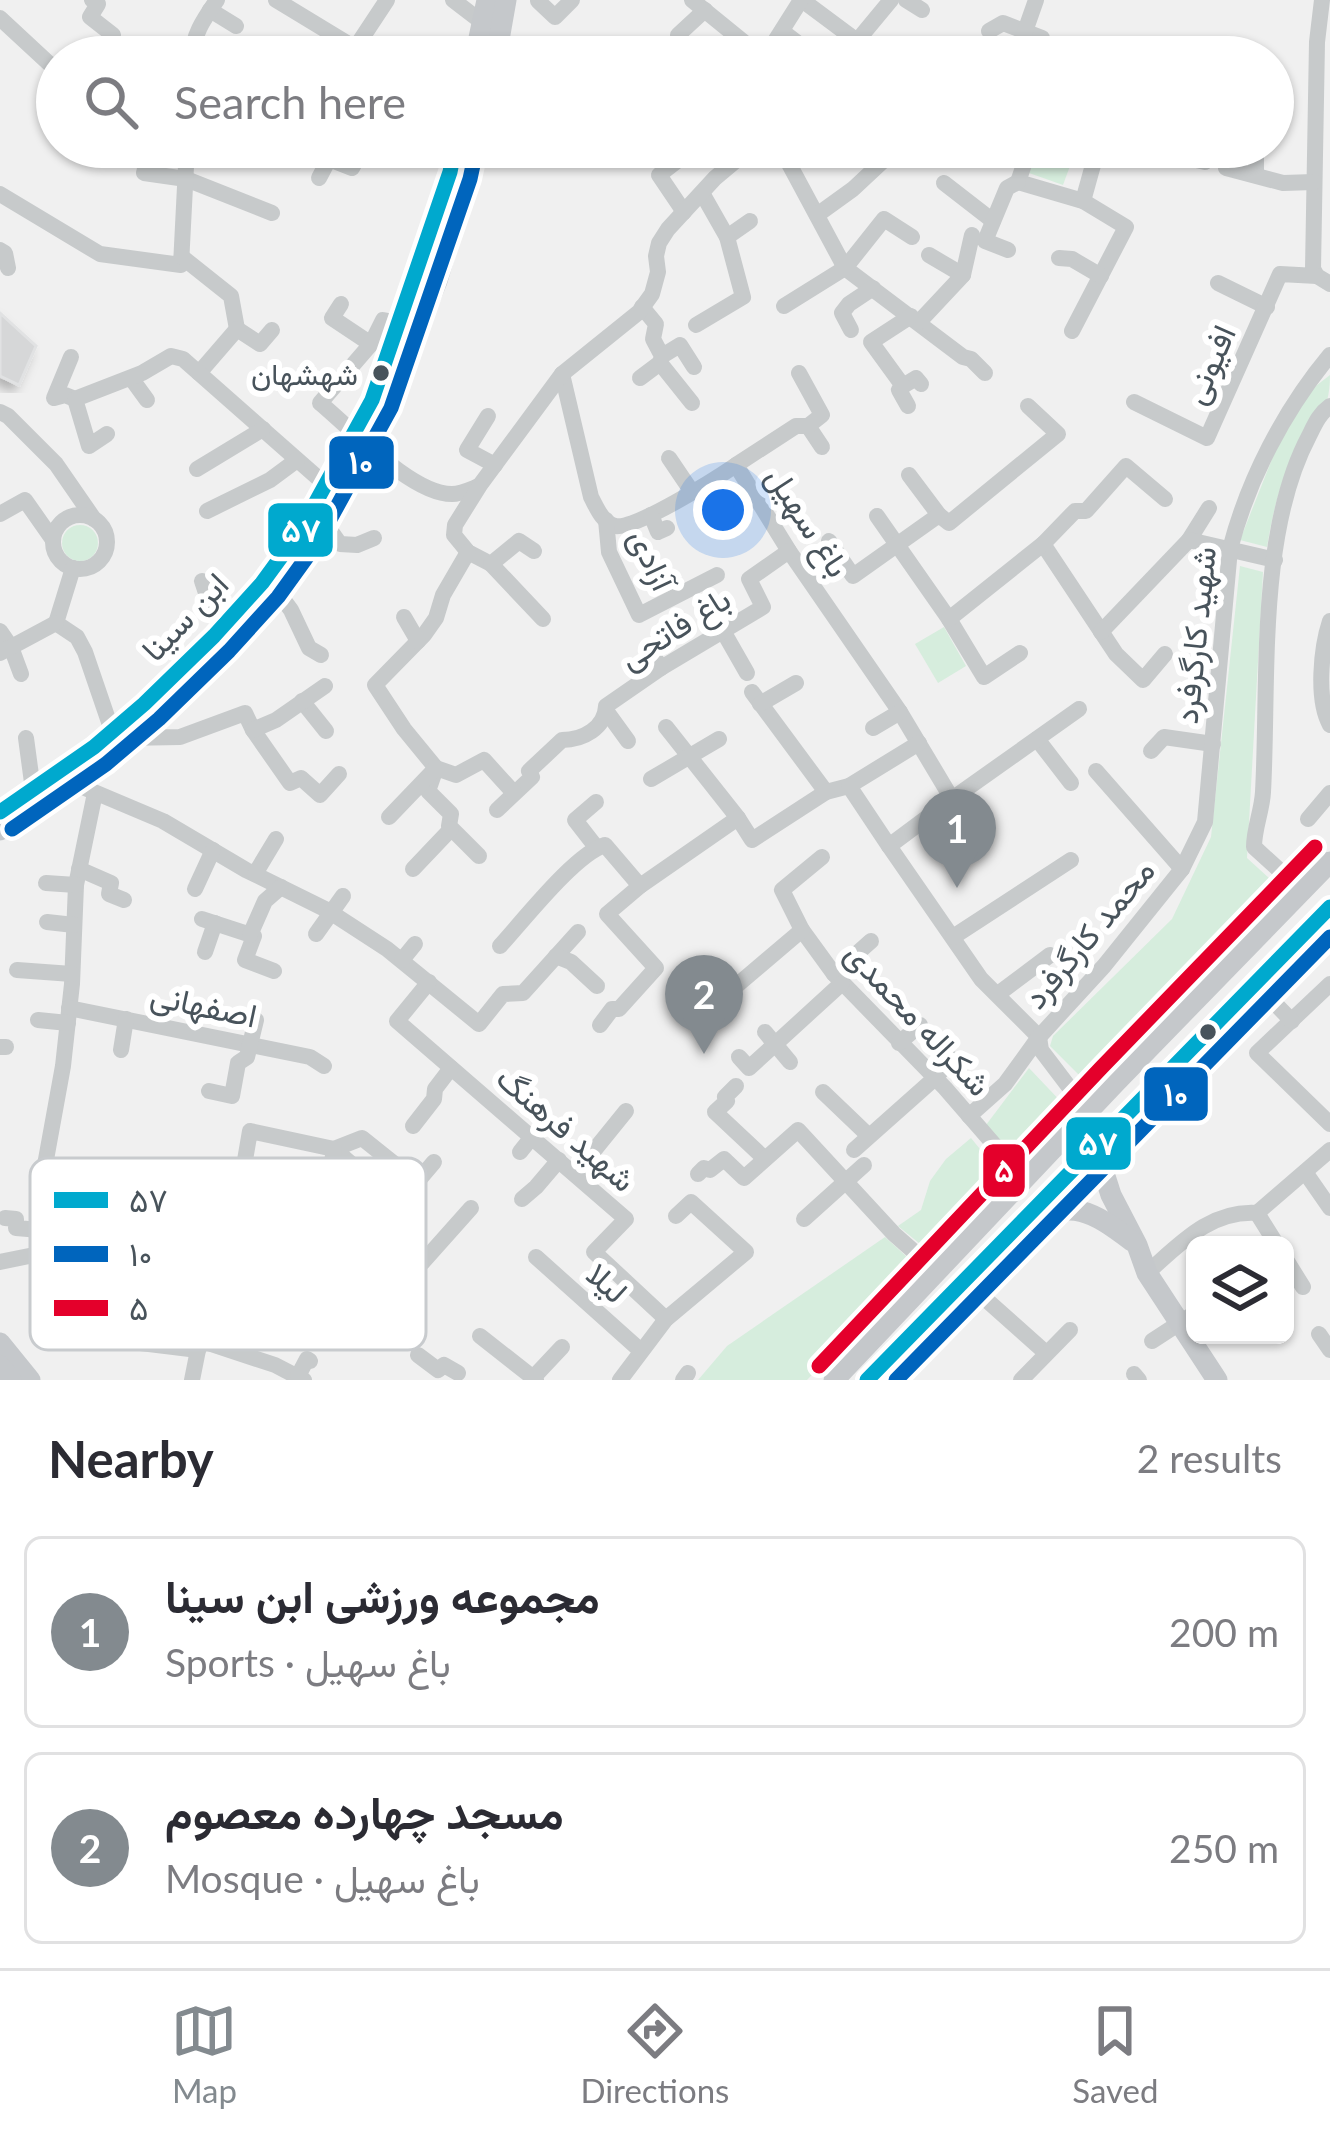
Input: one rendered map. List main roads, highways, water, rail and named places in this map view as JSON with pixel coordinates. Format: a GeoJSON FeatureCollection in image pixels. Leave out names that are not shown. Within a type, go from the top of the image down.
{"type":"FeatureCollection","features":[{"type":"Feature","properties":{"kind":"main road"},"geometry":{"type":"LineString","coordinates":[[480,36],[487,0]]}},
{"type":"Feature","properties":{"kind":"main road"},"geometry":{"type":"LineString","coordinates":[[500,36],[506,0]]}},
{"type":"Feature","properties":{"kind":"main road","name":"ابن سینا"},"geometry":{"type":"LineString","coordinates":[[118,734],[275,566],[387,402],[451,168]]}},
{"type":"Feature","properties":{"kind":"main road","name":"ابن سینا"},"geometry":{"type":"LineString","coordinates":[[409,325],[437,281],[471,168]]}},
{"type":"Feature","properties":{"kind":"main road","name":"ابن سینا"},"geometry":{"type":"LineString","coordinates":[[0,830],[216,652],[274,587],[323,520],[352,472],[360,437]]}},
{"type":"Feature","properties":{"kind":"main road","name":"ابن سینا"},"geometry":{"type":"LineString","coordinates":[[0,812],[33,790],[61,779]]}},
{"type":"Feature","properties":{"kind":"main road"},"geometry":{"type":"LineString","coordinates":[[834,1380],[1330,862]]}},
{"type":"Feature","properties":{"kind":"main road"},"geometry":{"type":"LineString","coordinates":[[875,1377],[1330,907]]}},
{"type":"Feature","properties":{"kind":"main road"},"geometry":{"type":"LineString","coordinates":[[1136,1106],[1107,1151],[1103,1170],[1147,1273],[1186,1317]]}},
{"type":"Feature","properties":{"kind":"main road"},"geometry":{"type":"LineString","coordinates":[[1086,1211],[1088,1198],[1098,1191],[1111,1195]]}},
{"type":"Feature","properties":{"kind":"main road"},"geometry":{"type":"LineString","coordinates":[[1009,1234],[1069,1208],[1086,1211],[1137,1245]]}},
{"type":"Feature","properties":{"kind":"main road"},"geometry":{"type":"LineString","coordinates":[[0,1343],[30,1380]]}},
{"type":"Feature","properties":{"kind":"main road"},"geometry":{"type":"LineString","coordinates":[[1200,1344],[1217,1380]]}},
{"type":"Feature","properties":{"kind":"main road"},"geometry":{"type":"LineString","coordinates":[[0,1366],[11,1380]]}},
{"type":"Feature","properties":{"kind":"place","name":"شهشهان"},"geometry":{"type":"Point","coordinates":[381,373]}},
{"type":"Feature","properties":{"kind":"place","name":"مجموعه ورزشی ابن سینا"},"geometry":{"type":"Point","coordinates":[957,888]}},
{"type":"Feature","properties":{"kind":"place","name":"مسجد چهارده معصوم"},"geometry":{"type":"Point","coordinates":[704,1054]}}]}
